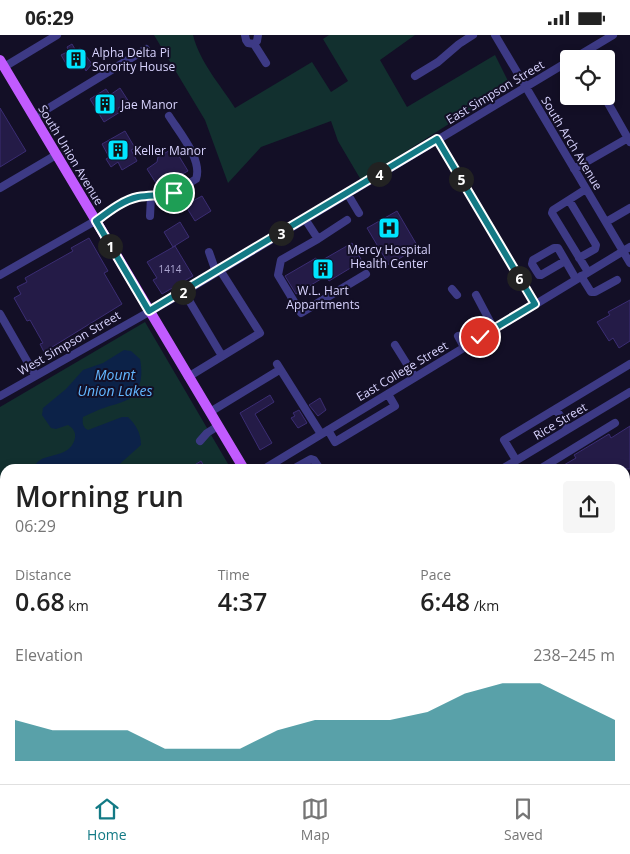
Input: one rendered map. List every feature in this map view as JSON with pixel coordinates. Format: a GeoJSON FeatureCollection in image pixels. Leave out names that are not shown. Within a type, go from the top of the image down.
{"type":"FeatureCollection","features":[{"type":"Feature","properties":{"kind":"main road","name":"South Union Avenue"},"geometry":{"type":"LineString","coordinates":[[2,64],[241,464]]}},
{"type":"Feature","properties":{"kind":"street"},"geometry":{"type":"LineString","coordinates":[[2,64],[57,35]]}},
{"type":"Feature","properties":{"kind":"street"},"geometry":{"type":"LineString","coordinates":[[246,35],[248,43],[254,44],[266,63]]}},
{"type":"Feature","properties":{"kind":"street"},"geometry":{"type":"LineString","coordinates":[[254,44],[257,41],[258,35]]}},
{"type":"Feature","properties":{"kind":"street"},"geometry":{"type":"LineString","coordinates":[[415,76],[438,62],[473,35]]}},
{"type":"Feature","properties":{"kind":"street","name":"South Arch Avenue"},"geometry":{"type":"LineString","coordinates":[[495,35],[606,223],[626,249],[630,263]]}},
{"type":"Feature","properties":{"kind":"street"},"geometry":{"type":"LineString","coordinates":[[589,50],[614,35]]}},
{"type":"Feature","properties":{"kind":"street"},"geometry":{"type":"LineString","coordinates":[[34,117],[146,49]]}},
{"type":"Feature","properties":{"kind":"street","name":"East Simpson Street"},"geometry":{"type":"LineString","coordinates":[[149,311],[560,66]]}},
{"type":"Feature","properties":{"kind":"street"},"geometry":{"type":"LineString","coordinates":[[574,169],[629,140],[609,105]]}},
{"type":"Feature","properties":{"kind":"street"},"geometry":{"type":"LineString","coordinates":[[0,275],[96,221],[128,200],[174,193],[196,179],[198,173],[195,159],[169,116]]}},
{"type":"Feature","properties":{"kind":"street"},"geometry":{"type":"LineString","coordinates":[[437,139],[535,304]]}},
{"type":"Feature","properties":{"kind":"street"},"geometry":{"type":"LineString","coordinates":[[0,188],[56,155]]}},
{"type":"Feature","properties":{"kind":"street"},"geometry":{"type":"LineString","coordinates":[[582,276],[580,258],[552,213],[553,210],[586,189]]}},
{"type":"Feature","properties":{"kind":"street"},"geometry":{"type":"LineString","coordinates":[[347,193],[359,213]]}},
{"type":"Feature","properties":{"kind":"street"},"geometry":{"type":"LineString","coordinates":[[150,216],[151,197]]}},
{"type":"Feature","properties":{"kind":"street"},"geometry":{"type":"LineString","coordinates":[[569,200],[596,245],[596,249],[580,258]]}},
{"type":"Feature","properties":{"kind":"street"},"geometry":{"type":"LineString","coordinates":[[606,223],[630,208]]}},
{"type":"Feature","properties":{"kind":"street"},"geometry":{"type":"LineString","coordinates":[[306,219],[318,239]]}},
{"type":"Feature","properties":{"kind":"street"},"geometry":{"type":"LineString","coordinates":[[347,221],[281,260],[278,275],[301,313],[366,274]]}},
{"type":"Feature","properties":{"kind":"street","name":"East College Street"},"geometry":{"type":"LineString","coordinates":[[272,464],[626,249]]}},
{"type":"Feature","properties":{"kind":"street"},"geometry":{"type":"LineString","coordinates":[[188,377],[260,333],[218,271],[208,251]]}},
{"type":"Feature","properties":{"kind":"street"},"geometry":{"type":"LineString","coordinates":[[565,261],[582,276],[591,292],[595,293],[618,279]]}},
{"type":"Feature","properties":{"kind":"street"},"geometry":{"type":"LineString","coordinates":[[184,291],[222,356]]}},
{"type":"Feature","properties":{"kind":"street"},"geometry":{"type":"LineString","coordinates":[[476,295],[494,329]]}},
{"type":"Feature","properties":{"kind":"street","name":"West Simpson Street"},"geometry":{"type":"LineString","coordinates":[[0,396],[149,311]]}},
{"type":"Feature","properties":{"kind":"street"},"geometry":{"type":"LineString","coordinates":[[1,317],[35,375]]}},
{"type":"Feature","properties":{"kind":"street"},"geometry":{"type":"LineString","coordinates":[[473,327],[480,337]]}},
{"type":"Feature","properties":{"kind":"street"},"geometry":{"type":"LineString","coordinates":[[458,336],[464,347]]}},
{"type":"Feature","properties":{"kind":"street"},"geometry":{"type":"LineString","coordinates":[[395,345],[415,377]]}},
{"type":"Feature","properties":{"kind":"street"},"geometry":{"type":"LineString","coordinates":[[516,460],[504,440],[630,364]]}},
{"type":"Feature","properties":{"kind":"street"},"geometry":{"type":"LineString","coordinates":[[210,412],[276,368],[320,434]]}},
{"type":"Feature","properties":{"kind":"street","name":"Rice Street"},"geometry":{"type":"LineString","coordinates":[[510,464],[630,392]]}},
{"type":"Feature","properties":{"kind":"street"},"geometry":{"type":"LineString","coordinates":[[328,430],[336,442],[395,406],[388,393]]}},
{"type":"Feature","properties":{"kind":"street"},"geometry":{"type":"LineString","coordinates":[[556,409],[568,429]]}},
{"type":"Feature","properties":{"kind":"street"},"geometry":{"type":"LineString","coordinates":[[548,464],[615,423]]}},
{"type":"Feature","properties":{"kind":"street"},"geometry":{"type":"LineString","coordinates":[[200,441],[207,433],[218,426]]}},
{"type":"Feature","properties":{"kind":"street"},"geometry":{"type":"LineString","coordinates":[[285,456],[291,464]]}},
{"type":"Feature","properties":{"kind":"street"},"geometry":{"type":"LineString","coordinates":[[302,464],[311,459],[317,464]]}},
{"type":"Feature","properties":{"kind":"green space"},"geometry":{"type":"Polygon","coordinates":[[[154,35],[193,35],[205,64],[235,108],[312,62],[331,92],[348,81],[323,39],[329,35],[415,35],[380,60],[407,107],[495,55],[510,85],[361,180],[338,141],[331,121],[261,147],[228,183],[205,120],[154,35]]]}},
{"type":"Feature","properties":{"kind":"green space"},"geometry":{"type":"Polygon","coordinates":[[[145,322],[228,464],[0,464],[0,407],[145,322]]]}},
{"type":"Feature","properties":{"kind":"water","name":"Mount Union Lakes"},"geometry":{"type":"Polygon","coordinates":[[[124,350],[131,351],[140,359],[140,382],[132,397],[83,417],[85,428],[88,430],[122,417],[128,417],[137,429],[141,445],[120,464],[36,464],[40,460],[66,451],[73,444],[75,438],[74,430],[68,425],[56,429],[51,428],[42,415],[43,408],[66,389],[83,370],[103,363],[124,350]]]}},
{"type":"Feature","properties":{"kind":"building","name":"Alpha Delta Pi Sorority House"},"geometry":{"type":"Polygon","coordinates":[[[72,44],[76,51],[80,48],[92,64],[86,71],[81,61],[68,67],[61,55],[69,51],[67,47],[72,44]]]}},
{"type":"Feature","properties":{"kind":"building","name":"Jae Manor"},"geometry":{"type":"Polygon","coordinates":[[[120,88],[129,102],[118,108],[120,112],[104,122],[90,99],[106,89],[110,95],[120,88]]]}},
{"type":"Feature","properties":{"kind":"building"},"geometry":{"type":"Polygon","coordinates":[[[0,108],[26,151],[0,167],[0,108]]]}},
{"type":"Feature","properties":{"kind":"building","name":"Keller Manor"},"geometry":{"type":"Polygon","coordinates":[[[125,131],[135,148],[131,150],[137,161],[122,170],[118,162],[111,167],[106,159],[109,157],[102,144],[125,131]]]}},
{"type":"Feature","properties":{"kind":"building"},"geometry":{"type":"Polygon","coordinates":[[[174,148],[188,171],[173,179],[165,177],[156,183],[147,169],[157,162],[158,157],[174,148]]]}},
{"type":"Feature","properties":{"kind":"building"},"geometry":{"type":"Polygon","coordinates":[[[202,196],[211,211],[195,221],[185,205],[202,196]]]}},
{"type":"Feature","properties":{"kind":"building"},"geometry":{"type":"Polygon","coordinates":[[[397,211],[418,247],[389,265],[367,228],[397,211]]]}},
{"type":"Feature","properties":{"kind":"building"},"geometry":{"type":"Polygon","coordinates":[[[180,222],[189,237],[173,247],[164,232],[180,222]]]}},
{"type":"Feature","properties":{"kind":"building"},"geometry":{"type":"Polygon","coordinates":[[[89,238],[108,271],[104,273],[122,304],[44,352],[40,344],[43,343],[30,320],[27,321],[14,298],[21,294],[17,287],[27,282],[25,278],[73,251],[71,248],[89,238]]]}},
{"type":"Feature","properties":{"kind":"building","name":"W.L. Hart Appartments"},"geometry":{"type":"Polygon","coordinates":[[[352,243],[362,261],[329,281],[326,276],[296,294],[285,276],[316,258],[319,262],[352,243]]]}},
{"type":"Feature","properties":{"kind":"building"},"geometry":{"type":"Polygon","coordinates":[[[175,246],[193,276],[162,294],[153,280],[157,278],[147,262],[175,246]]]}},
{"type":"Feature","properties":{"kind":"building"},"geometry":{"type":"Polygon","coordinates":[[[630,300],[630,341],[619,348],[613,338],[609,341],[597,322],[610,315],[608,312],[630,300]]]}},
{"type":"Feature","properties":{"kind":"building"},"geometry":{"type":"Polygon","coordinates":[[[270,395],[274,402],[255,414],[272,443],[260,450],[240,413],[270,395]]]}},
{"type":"Feature","properties":{"kind":"building"},"geometry":{"type":"Polygon","coordinates":[[[320,398],[326,410],[318,416],[309,405],[320,398]]]}},
{"type":"Feature","properties":{"kind":"building"},"geometry":{"type":"Polygon","coordinates":[[[299,410],[307,423],[298,428],[291,418],[295,416],[293,413],[299,410]]]}},
{"type":"Feature","properties":{"kind":"building"},"geometry":{"type":"Polygon","coordinates":[[[630,426],[630,464],[566,464],[576,458],[574,455],[609,434],[611,438],[630,426]]]}},
{"type":"Feature","properties":{"kind":"place","name":"Alpha Delta Pi Sorority House"},"geometry":{"type":"Point","coordinates":[76,59]}},
{"type":"Feature","properties":{"kind":"place","name":"Jae Manor"},"geometry":{"type":"Point","coordinates":[105,104]}},
{"type":"Feature","properties":{"kind":"place","name":"Keller Manor"},"geometry":{"type":"Point","coordinates":[118,150]}},
{"type":"Feature","properties":{"kind":"place","name":"Mercy Hospital Health Center"},"geometry":{"type":"Point","coordinates":[389,228]}},
{"type":"Feature","properties":{"kind":"place","name":"W.L. Hart Appartments"},"geometry":{"type":"Point","coordinates":[323,269]}},
{"type":"Feature","properties":{"kind":"route"},"geometry":{"type":"LineString","coordinates":[[174,193],[128,200],[96,221],[149,311],[437,139],[535,304],[480,337]]}}]}
